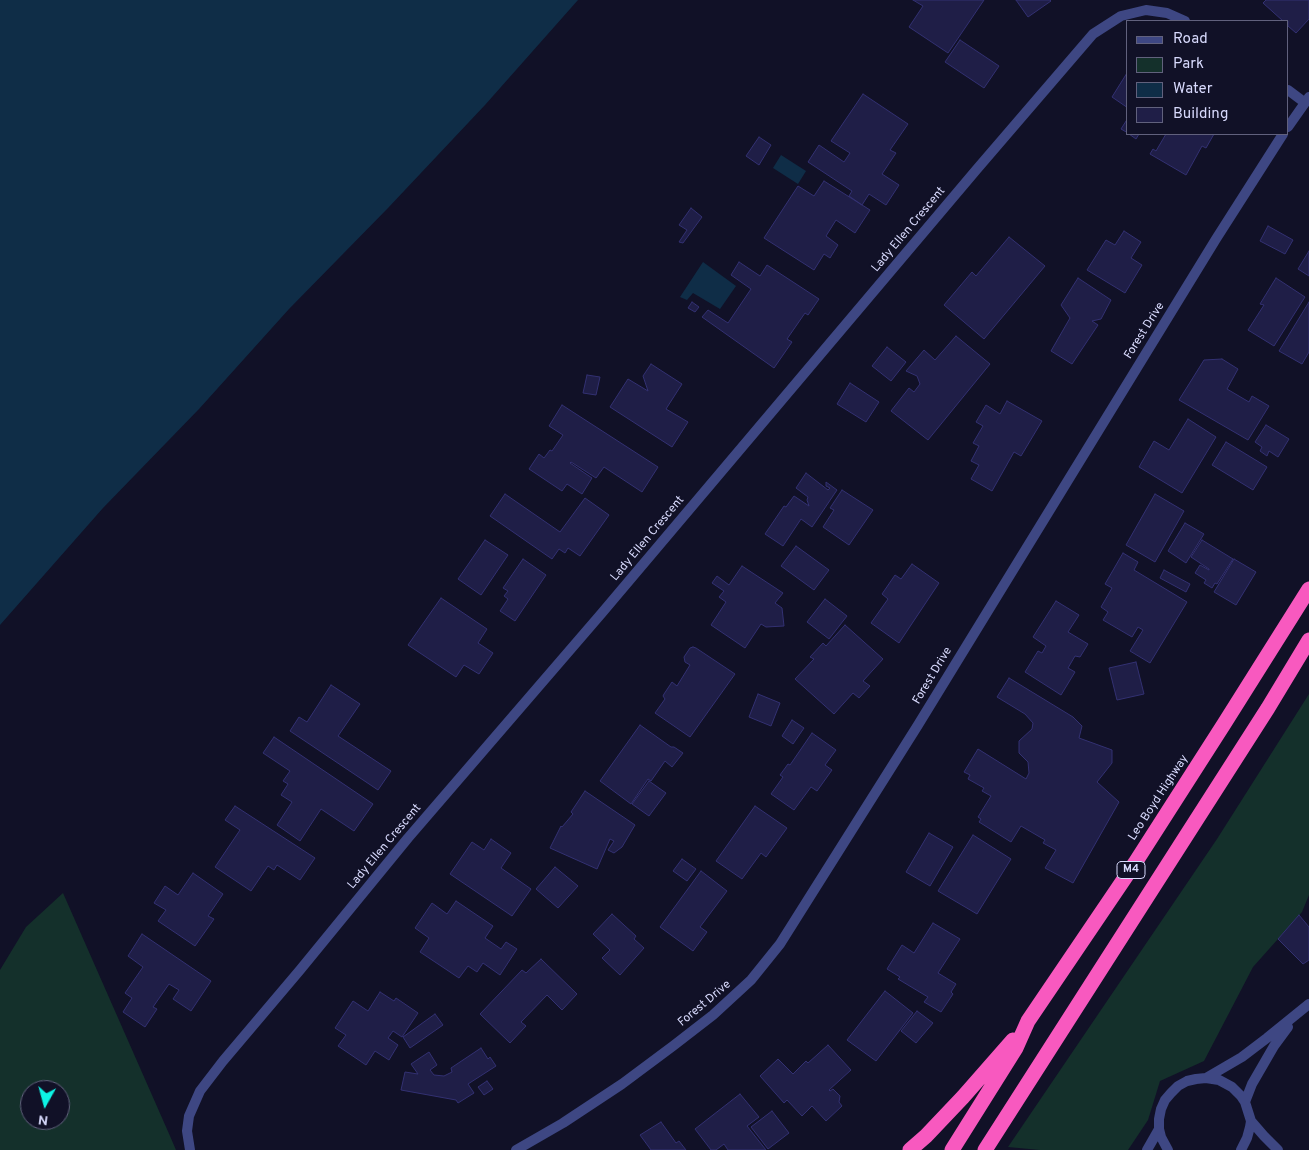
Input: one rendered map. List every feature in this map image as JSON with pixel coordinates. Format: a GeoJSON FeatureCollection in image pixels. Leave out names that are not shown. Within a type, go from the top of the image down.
{"type":"FeatureCollection","features":[{"type":"Feature","properties":{"kind":"highway","name":"Leo Boyd Highway"},"geometry":{"type":"LineString","coordinates":[[952,1150],[1016,1048],[1028,1021],[1135,863],[1309,588]]}},
{"type":"Feature","properties":{"kind":"highway","name":"M4"},"geometry":{"type":"LineString","coordinates":[[985,1150],[1268,708],[1309,640]]}},
{"type":"Feature","properties":{"kind":"highway"},"geometry":{"type":"LineString","coordinates":[[1268,708],[1309,662]]}},
{"type":"Feature","properties":{"kind":"highway"},"geometry":{"type":"LineString","coordinates":[[910,1150],[964,1097],[1028,1021]]}},
{"type":"Feature","properties":{"kind":"street","name":"Lady Ellen Crescent"},"geometry":{"type":"LineString","coordinates":[[190,1150],[187,1131],[189,1116],[200,1091],[223,1061],[408,838],[595,621],[1093,34],[1120,16],[1146,10],[1167,13],[1183,20]]}},
{"type":"Feature","properties":{"kind":"street"},"geometry":{"type":"LineString","coordinates":[[1289,90],[1307,99],[1289,126]]}},
{"type":"Feature","properties":{"kind":"street","name":"Forest Drive"},"geometry":{"type":"LineString","coordinates":[[516,1150],[563,1123],[622,1084],[713,1015],[751,980],[780,944],[908,741],[1216,239],[1282,135]]}},
{"type":"Feature","properties":{"kind":"street"},"geometry":{"type":"LineString","coordinates":[[1206,1078],[1242,1057],[1309,1004]]}},
{"type":"Feature","properties":{"kind":"street"},"geometry":{"type":"LineString","coordinates":[[1245,1102],[1252,1084],[1266,1059],[1297,1014]]}},
{"type":"Feature","properties":{"kind":"street"},"geometry":{"type":"LineString","coordinates":[[1168,1150],[1159,1129],[1161,1109],[1171,1092],[1178,1086],[1196,1078],[1219,1080],[1232,1086],[1245,1102],[1250,1120],[1247,1138],[1241,1150]]}},
{"type":"Feature","properties":{"kind":"street"},"geometry":{"type":"LineString","coordinates":[[1250,1120],[1278,1150]]}},
{"type":"Feature","properties":{"kind":"street"},"geometry":{"type":"LineString","coordinates":[[1147,1150],[1159,1129]]}},
{"type":"Feature","properties":{"kind":"green space"},"geometry":{"type":"Polygon","coordinates":[[[1309,694],[1309,895],[1302,912],[1253,967],[1204,1061],[1160,1081],[1148,1120],[1128,1150],[1040,1150],[1008,1147],[1217,839],[1309,694]]]}},
{"type":"Feature","properties":{"kind":"green space"},"geometry":{"type":"Polygon","coordinates":[[[63,893],[176,1150],[0,1150],[0,970],[26,927],[63,893]]]}},
{"type":"Feature","properties":{"kind":"water"},"geometry":{"type":"Polygon","coordinates":[[[0,0],[578,0],[485,105],[289,309],[199,409],[103,508],[0,625],[0,0]]]}},
{"type":"Feature","properties":{"kind":"water"},"geometry":{"type":"Polygon","coordinates":[[[781,155],[806,171],[798,184],[773,168],[781,155]]]}},
{"type":"Feature","properties":{"kind":"water"},"geometry":{"type":"Polygon","coordinates":[[[703,262],[736,286],[720,309],[693,293],[687,300],[680,297],[703,262]]]}},
{"type":"Feature","properties":{"kind":"building"},"geometry":{"type":"Polygon","coordinates":[[[913,0],[984,0],[948,53],[909,27],[923,6],[913,0]]]}},
{"type":"Feature","properties":{"kind":"building"},"geometry":{"type":"Polygon","coordinates":[[[1016,0],[1050,0],[1051,1],[1028,17],[1016,0]]]}},
{"type":"Feature","properties":{"kind":"building"},"geometry":{"type":"Polygon","coordinates":[[[1266,0],[1309,0],[1309,19],[1296,33],[1289,27],[1289,20],[1282,20],[1263,3],[1266,0]]]}},
{"type":"Feature","properties":{"kind":"building"},"geometry":{"type":"Polygon","coordinates":[[[960,40],[999,66],[984,88],[945,62],[960,40]]]}},
{"type":"Feature","properties":{"kind":"building"},"geometry":{"type":"Polygon","coordinates":[[[1126,75],[1126,107],[1112,97],[1126,75]]]}},
{"type":"Feature","properties":{"kind":"building"},"geometry":{"type":"Polygon","coordinates":[[[863,94],[908,124],[890,150],[896,153],[882,174],[899,185],[886,205],[869,194],[862,205],[849,196],[852,191],[808,162],[819,145],[844,162],[850,153],[831,141],[863,94]]]}},
{"type":"Feature","properties":{"kind":"building"},"geometry":{"type":"Polygon","coordinates":[[[1126,121],[1126,132],[1121,129],[1126,121]]]}},
{"type":"Feature","properties":{"kind":"building"},"geometry":{"type":"Polygon","coordinates":[[[1130,135],[1138,135],[1136,139],[1130,135]]]}},
{"type":"Feature","properties":{"kind":"building"},"geometry":{"type":"Polygon","coordinates":[[[1165,135],[1213,135],[1206,148],[1202,146],[1186,175],[1150,154],[1153,149],[1156,151],[1165,135]]]}},
{"type":"Feature","properties":{"kind":"building"},"geometry":{"type":"Polygon","coordinates":[[[759,137],[771,145],[759,165],[746,156],[759,137]]]}},
{"type":"Feature","properties":{"kind":"building"},"geometry":{"type":"Polygon","coordinates":[[[824,181],[870,210],[855,233],[836,220],[826,236],[838,245],[830,258],[824,254],[814,270],[764,238],[798,186],[814,196],[824,181]]]}},
{"type":"Feature","properties":{"kind":"building"},"geometry":{"type":"Polygon","coordinates":[[[691,208],[702,217],[683,243],[679,242],[687,230],[679,225],[691,208]]]}},
{"type":"Feature","properties":{"kind":"building"},"geometry":{"type":"Polygon","coordinates":[[[1268,226],[1293,240],[1285,254],[1260,241],[1268,226]]]}},
{"type":"Feature","properties":{"kind":"building"},"geometry":{"type":"Polygon","coordinates":[[[1124,231],[1141,242],[1131,258],[1142,265],[1125,293],[1087,270],[1106,240],[1115,245],[1124,231]]]}},
{"type":"Feature","properties":{"kind":"building"},"geometry":{"type":"Polygon","coordinates":[[[1009,237],[1045,266],[984,339],[944,305],[972,272],[976,276],[1009,237]]]}},
{"type":"Feature","properties":{"kind":"building"},"geometry":{"type":"Polygon","coordinates":[[[1309,251],[1309,276],[1298,269],[1309,251]]]}},
{"type":"Feature","properties":{"kind":"building"},"geometry":{"type":"Polygon","coordinates":[[[739,262],[760,276],[767,265],[819,299],[808,315],[805,313],[787,339],[792,342],[774,368],[702,317],[708,310],[728,323],[751,289],[731,275],[739,262]]]}},
{"type":"Feature","properties":{"kind":"building"},"geometry":{"type":"Polygon","coordinates":[[[1078,278],[1111,300],[1101,319],[1092,321],[1098,325],[1072,364],[1051,351],[1070,318],[1061,305],[1078,278]]]}},
{"type":"Feature","properties":{"kind":"building"},"geometry":{"type":"Polygon","coordinates":[[[1276,278],[1305,297],[1274,346],[1248,330],[1264,305],[1260,304],[1276,278]]]}},
{"type":"Feature","properties":{"kind":"building"},"geometry":{"type":"Polygon","coordinates":[[[692,302],[699,307],[695,312],[688,308],[692,302]]]}},
{"type":"Feature","properties":{"kind":"building"},"geometry":{"type":"Polygon","coordinates":[[[1309,302],[1309,352],[1302,364],[1279,351],[1309,302]]]}},
{"type":"Feature","properties":{"kind":"building"},"geometry":{"type":"Polygon","coordinates":[[[956,336],[990,364],[928,440],[891,411],[909,388],[914,392],[920,384],[917,376],[906,371],[924,350],[935,360],[956,336]]]}},
{"type":"Feature","properties":{"kind":"building"},"geometry":{"type":"Polygon","coordinates":[[[887,347],[906,362],[891,381],[872,366],[887,347]]]}},
{"type":"Feature","properties":{"kind":"building"},"geometry":{"type":"Polygon","coordinates":[[[1222,359],[1238,369],[1227,389],[1249,402],[1252,396],[1269,406],[1248,440],[1179,400],[1204,360],[1222,359]]]}},
{"type":"Feature","properties":{"kind":"building"},"geometry":{"type":"Polygon","coordinates":[[[651,364],[682,384],[666,409],[688,422],[672,447],[610,407],[628,379],[648,391],[643,376],[651,364]]]}},
{"type":"Feature","properties":{"kind":"building"},"geometry":{"type":"Polygon","coordinates":[[[587,375],[600,377],[596,395],[583,393],[587,375]]]}},
{"type":"Feature","properties":{"kind":"building"},"geometry":{"type":"Polygon","coordinates":[[[850,383],[879,402],[866,422],[837,404],[850,383]]]}},
{"type":"Feature","properties":{"kind":"building"},"geometry":{"type":"Polygon","coordinates":[[[1007,401],[1042,421],[1021,456],[1014,452],[992,491],[971,479],[979,465],[971,461],[979,446],[973,443],[983,426],[976,422],[986,405],[1000,414],[1007,401]]]}},
{"type":"Feature","properties":{"kind":"building"},"geometry":{"type":"Polygon","coordinates":[[[562,405],[658,467],[642,492],[604,467],[596,478],[570,463],[592,478],[582,494],[567,484],[562,491],[529,469],[539,454],[544,458],[550,450],[552,451],[563,435],[549,426],[562,405]]]}},
{"type":"Feature","properties":{"kind":"building"},"geometry":{"type":"Polygon","coordinates":[[[1188,419],[1216,437],[1182,493],[1139,467],[1154,441],[1169,450],[1188,419]]]}},
{"type":"Feature","properties":{"kind":"building"},"geometry":{"type":"Polygon","coordinates":[[[1266,425],[1289,439],[1278,457],[1269,451],[1267,456],[1260,451],[1262,447],[1255,442],[1266,425]]]}},
{"type":"Feature","properties":{"kind":"building"},"geometry":{"type":"Polygon","coordinates":[[[1226,442],[1267,467],[1253,490],[1212,465],[1226,442]]]}},
{"type":"Feature","properties":{"kind":"building"},"geometry":{"type":"Polygon","coordinates":[[[806,473],[828,490],[830,488],[826,486],[826,482],[837,490],[812,527],[801,519],[783,546],[765,534],[784,506],[786,507],[794,496],[809,506],[808,497],[796,488],[806,473]]]}},
{"type":"Feature","properties":{"kind":"building"},"geometry":{"type":"Polygon","coordinates":[[[842,490],[873,510],[849,545],[823,527],[834,510],[830,508],[842,490]]]}},
{"type":"Feature","properties":{"kind":"building"},"geometry":{"type":"Polygon","coordinates":[[[505,494],[560,532],[585,498],[609,515],[580,556],[568,548],[565,553],[559,549],[552,559],[490,516],[505,494]]]}},
{"type":"Feature","properties":{"kind":"building"},"geometry":{"type":"Polygon","coordinates":[[[1155,494],[1184,511],[1155,562],[1126,545],[1155,494]]]}},
{"type":"Feature","properties":{"kind":"building"},"geometry":{"type":"Polygon","coordinates":[[[1185,523],[1204,534],[1186,563],[1168,551],[1185,523]]]}},
{"type":"Feature","properties":{"kind":"building"},"geometry":{"type":"Polygon","coordinates":[[[485,540],[508,555],[481,595],[458,579],[485,540]]]}},
{"type":"Feature","properties":{"kind":"building"},"geometry":{"type":"Polygon","coordinates":[[[1202,540],[1233,559],[1217,584],[1215,583],[1212,588],[1204,583],[1206,580],[1195,573],[1200,565],[1209,569],[1191,557],[1202,540]]]}},
{"type":"Feature","properties":{"kind":"building"},"geometry":{"type":"Polygon","coordinates":[[[796,546],[829,570],[814,590],[781,566],[796,546]]]}},
{"type":"Feature","properties":{"kind":"building"},"geometry":{"type":"Polygon","coordinates":[[[1123,553],[1138,562],[1134,570],[1187,602],[1150,663],[1130,651],[1143,630],[1138,627],[1132,637],[1103,620],[1108,612],[1101,607],[1112,588],[1105,584],[1123,553]]]}},
{"type":"Feature","properties":{"kind":"building"},"geometry":{"type":"Polygon","coordinates":[[[523,559],[546,575],[515,621],[500,611],[508,599],[504,596],[508,591],[503,588],[523,559]]]}},
{"type":"Feature","properties":{"kind":"building"},"geometry":{"type":"Polygon","coordinates":[[[1234,559],[1256,572],[1236,605],[1214,592],[1234,559]]]}},
{"type":"Feature","properties":{"kind":"building"},"geometry":{"type":"Polygon","coordinates":[[[912,564],[939,583],[899,643],[871,623],[888,599],[882,594],[895,575],[901,579],[912,564]]]}},
{"type":"Feature","properties":{"kind":"building"},"geometry":{"type":"Polygon","coordinates":[[[742,566],[783,593],[775,603],[782,608],[784,626],[766,627],[761,624],[745,648],[711,625],[726,602],[719,597],[724,591],[712,583],[717,576],[729,585],[742,566]]]}},
{"type":"Feature","properties":{"kind":"building"},"geometry":{"type":"Polygon","coordinates":[[[1164,570],[1190,584],[1186,592],[1160,578],[1164,570]]]}},
{"type":"Feature","properties":{"kind":"building"},"geometry":{"type":"Polygon","coordinates":[[[441,598],[487,629],[478,643],[493,653],[479,674],[464,665],[456,677],[408,645],[441,598]]]}},
{"type":"Feature","properties":{"kind":"building"},"geometry":{"type":"Polygon","coordinates":[[[825,599],[847,616],[829,639],[807,622],[825,599]]]}},
{"type":"Feature","properties":{"kind":"building"},"geometry":{"type":"Polygon","coordinates":[[[1056,601],[1079,615],[1068,632],[1088,644],[1080,657],[1075,656],[1068,668],[1075,672],[1061,695],[1025,672],[1038,651],[1042,653],[1046,646],[1033,637],[1056,601]]]}},
{"type":"Feature","properties":{"kind":"building"},"geometry":{"type":"Polygon","coordinates":[[[845,625],[883,659],[863,681],[870,686],[859,698],[853,693],[834,714],[795,679],[814,659],[810,657],[823,643],[826,646],[845,625]]]}},
{"type":"Feature","properties":{"kind":"building"},"geometry":{"type":"Polygon","coordinates":[[[693,647],[735,674],[690,737],[655,713],[665,699],[663,696],[672,682],[677,686],[690,665],[685,662],[684,657],[690,648],[693,647]]]}},
{"type":"Feature","properties":{"kind":"building"},"geometry":{"type":"Polygon","coordinates":[[[1136,662],[1144,694],[1117,700],[1109,668],[1136,662]]]}},
{"type":"Feature","properties":{"kind":"building"},"geometry":{"type":"Polygon","coordinates":[[[1009,678],[1073,717],[1082,726],[1079,738],[1112,750],[1112,763],[1097,782],[1119,802],[1073,883],[1045,868],[1056,850],[1043,843],[1045,840],[1021,826],[1011,842],[979,822],[981,819],[978,817],[991,796],[982,791],[984,788],[968,779],[970,775],[964,772],[978,749],[1026,779],[1029,773],[1028,762],[1019,753],[1019,741],[1032,729],[1033,723],[1025,714],[997,697],[1009,678]]]}},
{"type":"Feature","properties":{"kind":"building"},"geometry":{"type":"Polygon","coordinates":[[[331,685],[360,704],[338,736],[391,771],[378,790],[290,731],[299,717],[307,722],[331,685]]]}},
{"type":"Feature","properties":{"kind":"building"},"geometry":{"type":"Polygon","coordinates":[[[758,694],[780,703],[771,726],[749,717],[758,694]]]}},
{"type":"Feature","properties":{"kind":"building"},"geometry":{"type":"Polygon","coordinates":[[[792,720],[804,728],[793,744],[782,736],[792,720]]]}},
{"type":"Feature","properties":{"kind":"building"},"geometry":{"type":"Polygon","coordinates":[[[640,725],[671,747],[683,753],[672,767],[665,761],[651,781],[648,779],[631,804],[600,781],[640,725]]]}},
{"type":"Feature","properties":{"kind":"building"},"geometry":{"type":"Polygon","coordinates":[[[812,733],[836,750],[825,765],[832,770],[817,791],[811,787],[794,810],[771,794],[783,777],[780,775],[788,764],[790,765],[812,733]]]}},
{"type":"Feature","properties":{"kind":"building"},"geometry":{"type":"Polygon","coordinates":[[[274,737],[373,804],[354,831],[321,809],[300,841],[277,825],[292,802],[281,795],[288,784],[283,781],[290,771],[263,753],[274,737]]]}},
{"type":"Feature","properties":{"kind":"building"},"geometry":{"type":"Polygon","coordinates":[[[649,781],[666,793],[649,816],[632,804],[649,781]]]}},
{"type":"Feature","properties":{"kind":"building"},"geometry":{"type":"Polygon","coordinates":[[[585,791],[635,825],[622,847],[614,853],[608,850],[614,841],[610,839],[597,869],[550,848],[561,826],[573,814],[571,812],[585,791]]]}},
{"type":"Feature","properties":{"kind":"building"},"geometry":{"type":"Polygon","coordinates":[[[235,806],[315,858],[300,880],[277,865],[274,870],[268,866],[251,891],[215,867],[240,830],[225,820],[235,806]]]}},
{"type":"Feature","properties":{"kind":"building"},"geometry":{"type":"Polygon","coordinates":[[[755,806],[787,828],[766,857],[761,853],[742,879],[716,861],[755,806]]]}},
{"type":"Feature","properties":{"kind":"building"},"geometry":{"type":"Polygon","coordinates":[[[929,833],[953,847],[930,886],[906,872],[929,833]]]}},
{"type":"Feature","properties":{"kind":"building"},"geometry":{"type":"Polygon","coordinates":[[[973,835],[1011,859],[977,914],[938,891],[973,835]]]}},
{"type":"Feature","properties":{"kind":"building"},"geometry":{"type":"Polygon","coordinates":[[[491,839],[511,853],[501,868],[531,889],[512,916],[450,874],[472,842],[484,850],[491,839]]]}},
{"type":"Feature","properties":{"kind":"building"},"geometry":{"type":"Polygon","coordinates":[[[682,859],[696,869],[687,881],[673,871],[682,859]]]}},
{"type":"Feature","properties":{"kind":"building"},"geometry":{"type":"Polygon","coordinates":[[[555,867],[578,886],[558,908],[536,889],[555,867]]]}},
{"type":"Feature","properties":{"kind":"building"},"geometry":{"type":"Polygon","coordinates":[[[701,871],[727,891],[700,927],[707,932],[693,951],[660,927],[701,871]]]}},
{"type":"Feature","properties":{"kind":"building"},"geometry":{"type":"Polygon","coordinates":[[[193,873],[223,894],[208,916],[214,919],[195,946],[158,921],[166,910],[154,903],[165,886],[178,895],[193,873]]]}},
{"type":"Feature","properties":{"kind":"building"},"geometry":{"type":"Polygon","coordinates":[[[456,901],[493,926],[485,938],[501,949],[506,942],[517,949],[500,975],[483,963],[477,972],[468,966],[459,978],[420,952],[429,938],[415,928],[432,903],[447,914],[456,901]]]}},
{"type":"Feature","properties":{"kind":"building"},"geometry":{"type":"Polygon","coordinates":[[[612,914],[636,936],[634,939],[644,948],[620,975],[602,958],[610,950],[593,934],[612,914]]]}},
{"type":"Feature","properties":{"kind":"building"},"geometry":{"type":"Polygon","coordinates":[[[1299,915],[1309,927],[1309,960],[1303,964],[1278,939],[1299,915]]]}},
{"type":"Feature","properties":{"kind":"building"},"geometry":{"type":"Polygon","coordinates":[[[933,923],[960,939],[938,973],[956,984],[951,992],[953,994],[941,1012],[924,1002],[928,997],[898,979],[900,977],[887,969],[902,945],[914,953],[933,923]]]}},
{"type":"Feature","properties":{"kind":"building"},"geometry":{"type":"Polygon","coordinates":[[[142,934],[211,981],[191,1011],[173,999],[179,990],[169,984],[153,1007],[157,1009],[145,1027],[123,1012],[132,998],[125,993],[143,967],[128,956],[142,934]]]}},
{"type":"Feature","properties":{"kind":"building"},"geometry":{"type":"Polygon","coordinates":[[[541,959],[577,994],[562,1010],[547,995],[521,1022],[526,1026],[510,1043],[480,1014],[522,970],[526,973],[541,959]]]}},
{"type":"Feature","properties":{"kind":"building"},"geometry":{"type":"Polygon","coordinates":[[[885,991],[913,1013],[876,1061],[847,1040],[885,991]]]}},
{"type":"Feature","properties":{"kind":"building"},"geometry":{"type":"Polygon","coordinates":[[[380,992],[394,1001],[396,998],[418,1013],[402,1037],[393,1031],[388,1038],[398,1045],[389,1060],[375,1051],[366,1065],[338,1046],[346,1035],[335,1028],[353,1001],[368,1011],[380,992]]]}},
{"type":"Feature","properties":{"kind":"building"},"geometry":{"type":"Polygon","coordinates":[[[917,1011],[933,1023],[916,1043],[901,1031],[917,1011]]]}},
{"type":"Feature","properties":{"kind":"building"},"geometry":{"type":"Polygon","coordinates":[[[435,1014],[443,1025],[410,1048],[403,1037],[435,1014]]]}},
{"type":"Feature","properties":{"kind":"building"},"geometry":{"type":"Polygon","coordinates":[[[828,1045],[851,1070],[829,1090],[833,1089],[840,1096],[839,1102],[842,1106],[826,1121],[812,1106],[802,1116],[787,1100],[784,1103],[760,1076],[778,1059],[793,1074],[806,1061],[808,1063],[828,1045]]]}},
{"type":"Feature","properties":{"kind":"building"},"geometry":{"type":"Polygon","coordinates":[[[481,1048],[488,1059],[490,1057],[496,1066],[468,1084],[474,1093],[458,1103],[456,1100],[401,1090],[405,1072],[418,1074],[411,1064],[429,1052],[437,1065],[430,1070],[434,1075],[444,1076],[452,1072],[451,1068],[481,1048]]]}},
{"type":"Feature","properties":{"kind":"building"},"geometry":{"type":"Polygon","coordinates":[[[487,1081],[493,1089],[484,1095],[478,1087],[487,1081]]]}},
{"type":"Feature","properties":{"kind":"building"},"geometry":{"type":"Polygon","coordinates":[[[740,1094],[759,1117],[747,1126],[766,1150],[728,1150],[724,1144],[716,1150],[711,1150],[695,1129],[740,1094]]]}},
{"type":"Feature","properties":{"kind":"building"},"geometry":{"type":"Polygon","coordinates":[[[772,1111],[789,1133],[768,1149],[751,1127],[772,1111]]]}},
{"type":"Feature","properties":{"kind":"building"},"geometry":{"type":"Polygon","coordinates":[[[661,1122],[676,1143],[679,1141],[686,1150],[651,1150],[640,1135],[661,1122]]]}}]}
